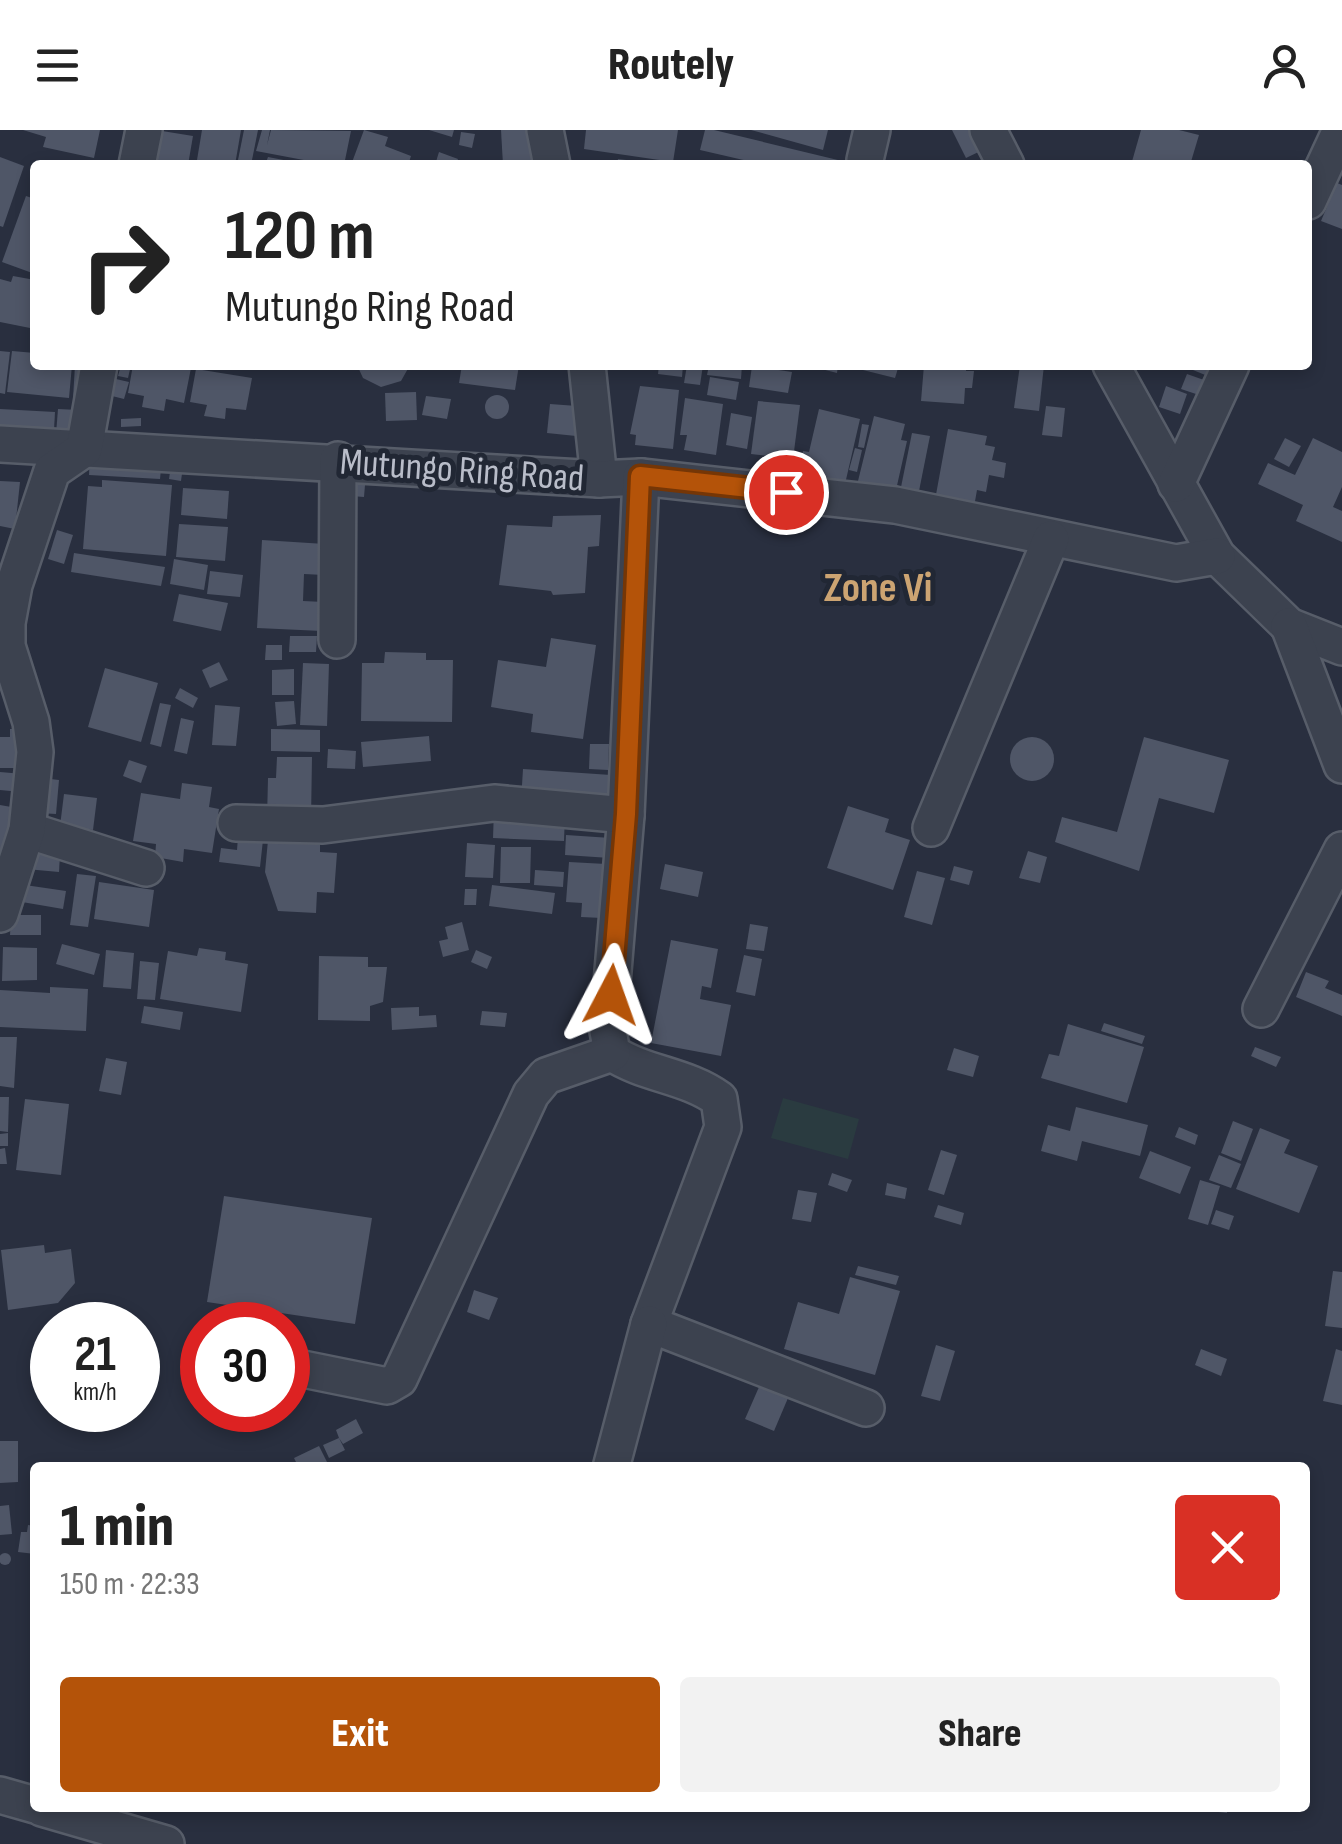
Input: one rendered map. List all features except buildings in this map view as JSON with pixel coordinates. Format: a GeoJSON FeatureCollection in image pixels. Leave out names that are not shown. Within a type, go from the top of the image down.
{"type":"FeatureCollection","features":[{"type":"Feature","properties":{"kind":"street"},"geometry":{"type":"LineString","coordinates":[[138,160],[144,130]]}},
{"type":"Feature","properties":{"kind":"street"},"geometry":{"type":"LineString","coordinates":[[545,130],[551,160]]}},
{"type":"Feature","properties":{"kind":"street"},"geometry":{"type":"LineString","coordinates":[[988,130],[1003,160]]}},
{"type":"Feature","properties":{"kind":"street"},"geometry":{"type":"LineString","coordinates":[[1312,192],[1340,130]]}},
{"type":"Feature","properties":{"kind":"street"},"geometry":{"type":"LineString","coordinates":[[0,914],[28,830],[36,752],[32,722],[7,646],[4,624],[52,471],[84,449],[98,370]]}},
{"type":"Feature","properties":{"kind":"street"},"geometry":{"type":"LineString","coordinates":[[587,370],[599,479]]}},
{"type":"Feature","properties":{"kind":"street"},"geometry":{"type":"LineString","coordinates":[[1114,370],[1216,556],[1290,626],[1342,646]]}},
{"type":"Feature","properties":{"kind":"street"},"geometry":{"type":"LineString","coordinates":[[1176,484],[1229,370]]}},
{"type":"Feature","properties":{"kind":"street","name":"Mutungo Ring Road"},"geometry":{"type":"LineString","coordinates":[[0,444],[338,460],[599,479],[640,476],[895,504],[1176,563],[1216,556]]}},
{"type":"Feature","properties":{"kind":"street"},"geometry":{"type":"LineString","coordinates":[[337,640],[338,460]]}},
{"type":"Feature","properties":{"kind":"street"},"geometry":{"type":"LineString","coordinates":[[613,1462],[649,1324],[723,1127],[719,1099],[696,1082],[631,1065],[612,1053],[608,1031],[626,814],[640,476]]}},
{"type":"Feature","properties":{"kind":"street"},"geometry":{"type":"LineString","coordinates":[[931,828],[1051,539]]}},
{"type":"Feature","properties":{"kind":"street"},"geometry":{"type":"LineString","coordinates":[[1290,626],[1342,765]]}},
{"type":"Feature","properties":{"kind":"street"},"geometry":{"type":"LineString","coordinates":[[236,823],[324,825],[494,802],[626,814]]}},
{"type":"Feature","properties":{"kind":"street"},"geometry":{"type":"LineString","coordinates":[[28,830],[146,868]]}},
{"type":"Feature","properties":{"kind":"street"},"geometry":{"type":"LineString","coordinates":[[1261,1009],[1342,850]]}},
{"type":"Feature","properties":{"kind":"street"},"geometry":{"type":"LineString","coordinates":[[310,1370],[387,1386],[399,1379],[531,1094],[546,1076],[612,1053]]}},
{"type":"Feature","properties":{"kind":"street"},"geometry":{"type":"LineString","coordinates":[[649,1324],[866,1408]]}},
{"type":"Feature","properties":{"kind":"street"},"geometry":{"type":"LineString","coordinates":[[0,1795],[30,1804]]}},
{"type":"Feature","properties":{"kind":"street"},"geometry":{"type":"LineString","coordinates":[[56,1812],[166,1844]]}},
{"type":"Feature","properties":{"kind":"shaded area"},"geometry":{"type":"Polygon","coordinates":[[[783,1098],[859,1119],[848,1159],[771,1138],[783,1098]]]}},
{"type":"Feature","properties":{"kind":"district","name":"Zone Vi"},"geometry":{"type":"Point","coordinates":[878,586]}},
{"type":"Feature","properties":{"kind":"route"},"geometry":{"type":"LineString","coordinates":[[611,995],[626,814],[640,476],[786,492]]}}]}
